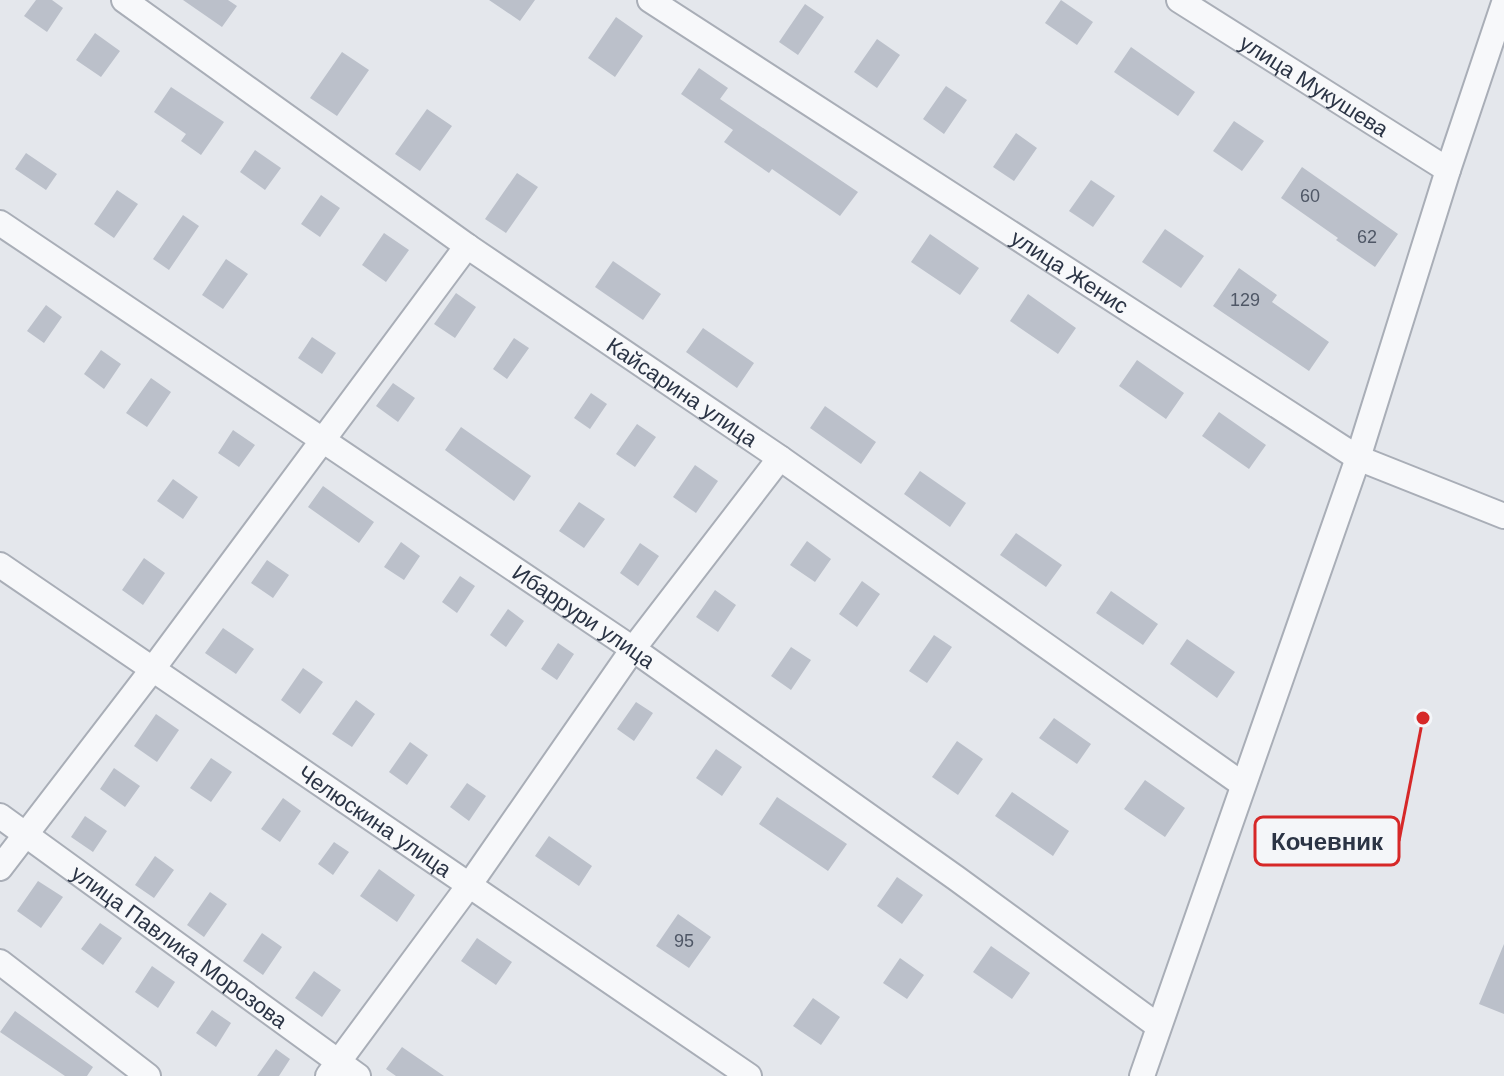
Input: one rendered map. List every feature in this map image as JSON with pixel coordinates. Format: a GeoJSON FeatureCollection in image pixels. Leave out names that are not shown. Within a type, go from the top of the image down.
{"type":"FeatureCollection","features":[{"type":"Feature","properties":{"kind":"street","name":"Кайсарина улица"},"geometry":{"type":"LineString","coordinates":[[124,0],[467,246],[780,458],[1242,784]]}},
{"type":"Feature","properties":{"kind":"street","name":"улица Женис"},"geometry":{"type":"LineString","coordinates":[[650,0],[1358,458],[1504,516]]}},
{"type":"Feature","properties":{"kind":"street","name":"улица Мукушева"},"geometry":{"type":"LineString","coordinates":[[1179,0],[1448,170]]}},
{"type":"Feature","properties":{"kind":"street"},"geometry":{"type":"LineString","coordinates":[[1142,1076],[1358,458],[1504,3]]}},
{"type":"Feature","properties":{"kind":"street","name":"Ибаррури улица"},"geometry":{"type":"LineString","coordinates":[[0,223],[633,649],[1158,1026]]}},
{"type":"Feature","properties":{"kind":"street"},"geometry":{"type":"LineString","coordinates":[[0,868],[152,670],[467,246]]}},
{"type":"Feature","properties":{"kind":"street"},"geometry":{"type":"LineString","coordinates":[[342,1072],[633,649],[780,458]]}},
{"type":"Feature","properties":{"kind":"street","name":"Челюскина улица"},"geometry":{"type":"LineString","coordinates":[[0,565],[749,1076]]}},
{"type":"Feature","properties":{"kind":"street","name":"улица Павлика Морозова"},"geometry":{"type":"LineString","coordinates":[[0,816],[342,1072]]}},
{"type":"Feature","properties":{"kind":"street"},"geometry":{"type":"LineString","coordinates":[[0,962],[148,1076]]}},
{"type":"Feature","properties":{"kind":"building"},"geometry":{"type":"Polygon","coordinates":[[[36,0],[52,0],[63,8],[47,32],[24,16],[36,0]]]}},
{"type":"Feature","properties":{"kind":"building"},"geometry":{"type":"Polygon","coordinates":[[[183,0],[228,0],[237,6],[222,27],[183,0]]]}},
{"type":"Feature","properties":{"kind":"building"},"geometry":{"type":"Polygon","coordinates":[[[489,0],[535,0],[520,21],[489,0]]]}},
{"type":"Feature","properties":{"kind":"building"},"geometry":{"type":"Polygon","coordinates":[[[1061,0],[1093,22],[1077,45],[1045,23],[1061,0]]]}},
{"type":"Feature","properties":{"kind":"building"},"geometry":{"type":"Polygon","coordinates":[[[805,4],[824,17],[798,55],[779,42],[805,4]]]}},
{"type":"Feature","properties":{"kind":"building"},"geometry":{"type":"Polygon","coordinates":[[[616,17],[643,36],[615,77],[588,58],[616,17]]]}},
{"type":"Feature","properties":{"kind":"building"},"geometry":{"type":"Polygon","coordinates":[[[95,33],[120,51],[101,77],[76,60],[95,33]]]}},
{"type":"Feature","properties":{"kind":"building"},"geometry":{"type":"Polygon","coordinates":[[[877,39],[900,55],[877,88],[854,72],[877,39]]]}},
{"type":"Feature","properties":{"kind":"building"},"geometry":{"type":"Polygon","coordinates":[[[1131,47],[1195,92],[1178,116],[1114,72],[1131,47]]]}},
{"type":"Feature","properties":{"kind":"building"},"geometry":{"type":"Polygon","coordinates":[[[342,52],[369,70],[337,116],[310,98],[342,52]]]}},
{"type":"Feature","properties":{"kind":"building"},"geometry":{"type":"Polygon","coordinates":[[[699,68],[728,88],[720,99],[858,192],[840,216],[772,169],[769,173],[724,142],[733,130],[681,94],[699,68]]]}},
{"type":"Feature","properties":{"kind":"building"},"geometry":{"type":"Polygon","coordinates":[[[946,86],[967,100],[944,134],[923,119],[946,86]]]}},
{"type":"Feature","properties":{"kind":"building"},"geometry":{"type":"Polygon","coordinates":[[[171,87],[224,122],[201,155],[181,141],[186,134],[154,112],[171,87]]]}},
{"type":"Feature","properties":{"kind":"building"},"geometry":{"type":"Polygon","coordinates":[[[427,109],[452,126],[420,171],[395,154],[427,109]]]}},
{"type":"Feature","properties":{"kind":"building"},"geometry":{"type":"Polygon","coordinates":[[[1234,121],[1264,141],[1242,171],[1213,151],[1234,121]]]}},
{"type":"Feature","properties":{"kind":"building"},"geometry":{"type":"Polygon","coordinates":[[[1016,133],[1037,148],[1014,181],[993,167],[1016,133]]]}},
{"type":"Feature","properties":{"kind":"building"},"geometry":{"type":"Polygon","coordinates":[[[255,150],[281,168],[265,190],[240,172],[255,150]]]}},
{"type":"Feature","properties":{"kind":"building"},"geometry":{"type":"Polygon","coordinates":[[[26,153],[57,174],[46,190],[15,169],[26,153]]]}},
{"type":"Feature","properties":{"kind":"building"},"geometry":{"type":"Polygon","coordinates":[[[1302,167],[1398,234],[1375,267],[1281,198],[1302,167]]]}},
{"type":"Feature","properties":{"kind":"building"},"geometry":{"type":"Polygon","coordinates":[[[517,173],[538,187],[506,233],[485,219],[517,173]]]}},
{"type":"Feature","properties":{"kind":"building"},"geometry":{"type":"Polygon","coordinates":[[[1091,180],[1115,196],[1093,227],[1069,211],[1091,180]]]}},
{"type":"Feature","properties":{"kind":"building"},"geometry":{"type":"Polygon","coordinates":[[[117,190],[138,204],[114,238],[94,224],[117,190]]]}},
{"type":"Feature","properties":{"kind":"building"},"geometry":{"type":"Polygon","coordinates":[[[321,195],[340,208],[320,237],[301,224],[321,195]]]}},
{"type":"Feature","properties":{"kind":"building"},"geometry":{"type":"Polygon","coordinates":[[[183,215],[199,226],[169,270],[153,259],[183,215]]]}},
{"type":"Feature","properties":{"kind":"building"},"geometry":{"type":"Polygon","coordinates":[[[1165,229],[1204,256],[1181,288],[1142,262],[1165,229]]]}},
{"type":"Feature","properties":{"kind":"building"},"geometry":{"type":"Polygon","coordinates":[[[384,233],[409,250],[386,282],[362,265],[384,233]]]}},
{"type":"Feature","properties":{"kind":"building"},"geometry":{"type":"Polygon","coordinates":[[[930,234],[979,268],[960,295],[911,262],[930,234]]]}},
{"type":"Feature","properties":{"kind":"building"},"geometry":{"type":"Polygon","coordinates":[[[226,259],[248,274],[223,309],[202,295],[226,259]]]}},
{"type":"Feature","properties":{"kind":"building"},"geometry":{"type":"Polygon","coordinates":[[[613,261],[661,294],[643,320],[595,287],[613,261]]]}},
{"type":"Feature","properties":{"kind":"building"},"geometry":{"type":"Polygon","coordinates":[[[1239,268],[1277,295],[1272,302],[1329,342],[1309,371],[1213,306],[1239,268]]]}},
{"type":"Feature","properties":{"kind":"building"},"geometry":{"type":"Polygon","coordinates":[[[456,293],[476,307],[455,338],[434,324],[456,293]]]}},
{"type":"Feature","properties":{"kind":"building"},"geometry":{"type":"Polygon","coordinates":[[[1028,294],[1076,328],[1058,354],[1010,321],[1028,294]]]}},
{"type":"Feature","properties":{"kind":"building"},"geometry":{"type":"Polygon","coordinates":[[[46,305],[62,317],[44,343],[27,331],[46,305]]]}},
{"type":"Feature","properties":{"kind":"building"},"geometry":{"type":"Polygon","coordinates":[[[703,328],[754,363],[737,388],[686,352],[703,328]]]}},
{"type":"Feature","properties":{"kind":"building"},"geometry":{"type":"Polygon","coordinates":[[[312,337],[336,353],[322,374],[298,358],[312,337]]]}},
{"type":"Feature","properties":{"kind":"building"},"geometry":{"type":"Polygon","coordinates":[[[514,338],[529,348],[507,379],[493,369],[514,338]]]}},
{"type":"Feature","properties":{"kind":"building"},"geometry":{"type":"Polygon","coordinates":[[[101,350],[121,364],[104,389],[84,374],[101,350]]]}},
{"type":"Feature","properties":{"kind":"building"},"geometry":{"type":"Polygon","coordinates":[[[1137,360],[1184,393],[1166,419],[1119,386],[1137,360]]]}},
{"type":"Feature","properties":{"kind":"building"},"geometry":{"type":"Polygon","coordinates":[[[151,378],[171,392],[147,427],[126,413],[151,378]]]}},
{"type":"Feature","properties":{"kind":"building"},"geometry":{"type":"Polygon","coordinates":[[[393,383],[415,398],[398,422],[376,406],[393,383]]]}},
{"type":"Feature","properties":{"kind":"building"},"geometry":{"type":"Polygon","coordinates":[[[591,393],[607,404],[590,429],[574,418],[591,393]]]}},
{"type":"Feature","properties":{"kind":"building"},"geometry":{"type":"Polygon","coordinates":[[[825,406],[876,442],[861,464],[810,428],[825,406]]]}},
{"type":"Feature","properties":{"kind":"building"},"geometry":{"type":"Polygon","coordinates":[[[1219,412],[1266,445],[1249,469],[1202,436],[1219,412]]]}},
{"type":"Feature","properties":{"kind":"building"},"geometry":{"type":"Polygon","coordinates":[[[637,424],[656,437],[635,467],[616,454],[637,424]]]}},
{"type":"Feature","properties":{"kind":"building"},"geometry":{"type":"Polygon","coordinates":[[[461,427],[531,476],[514,501],[445,450],[461,427]]]}},
{"type":"Feature","properties":{"kind":"building"},"geometry":{"type":"Polygon","coordinates":[[[233,430],[255,445],[239,467],[218,453],[233,430]]]}},
{"type":"Feature","properties":{"kind":"building"},"geometry":{"type":"Polygon","coordinates":[[[695,465],[718,481],[696,513],[673,497],[695,465]]]}},
{"type":"Feature","properties":{"kind":"building"},"geometry":{"type":"Polygon","coordinates":[[[920,471],[966,503],[950,527],[904,494],[920,471]]]}},
{"type":"Feature","properties":{"kind":"building"},"geometry":{"type":"Polygon","coordinates":[[[173,479],[198,497],[183,519],[157,501],[173,479]]]}},
{"type":"Feature","properties":{"kind":"building"},"geometry":{"type":"Polygon","coordinates":[[[323,486],[374,522],[359,543],[308,507],[323,486]]]}},
{"type":"Feature","properties":{"kind":"building"},"geometry":{"type":"Polygon","coordinates":[[[579,502],[605,519],[584,548],[559,531],[579,502]]]}},
{"type":"Feature","properties":{"kind":"building"},"geometry":{"type":"Polygon","coordinates":[[[1016,533],[1062,565],[1046,587],[1000,555],[1016,533]]]}},
{"type":"Feature","properties":{"kind":"building"},"geometry":{"type":"Polygon","coordinates":[[[807,541],[831,559],[815,582],[790,565],[807,541]]]}},
{"type":"Feature","properties":{"kind":"building"},"geometry":{"type":"Polygon","coordinates":[[[401,542],[420,556],[404,580],[384,567],[401,542]]]}},
{"type":"Feature","properties":{"kind":"building"},"geometry":{"type":"Polygon","coordinates":[[[640,543],[659,556],[638,586],[620,573],[640,543]]]}},
{"type":"Feature","properties":{"kind":"building"},"geometry":{"type":"Polygon","coordinates":[[[144,558],[165,573],[143,605],[122,590],[144,558]]]}},
{"type":"Feature","properties":{"kind":"building"},"geometry":{"type":"Polygon","coordinates":[[[267,560],[289,575],[273,598],[251,583],[267,560]]]}},
{"type":"Feature","properties":{"kind":"building"},"geometry":{"type":"Polygon","coordinates":[[[460,576],[475,586],[457,613],[442,602],[460,576]]]}},
{"type":"Feature","properties":{"kind":"building"},"geometry":{"type":"Polygon","coordinates":[[[862,581],[880,594],[857,627],[839,614],[862,581]]]}},
{"type":"Feature","properties":{"kind":"building"},"geometry":{"type":"Polygon","coordinates":[[[715,590],[736,605],[718,632],[696,617],[715,590]]]}},
{"type":"Feature","properties":{"kind":"building"},"geometry":{"type":"Polygon","coordinates":[[[1111,591],[1158,624],[1143,645],[1096,613],[1111,591]]]}},
{"type":"Feature","properties":{"kind":"building"},"geometry":{"type":"Polygon","coordinates":[[[508,609],[524,621],[506,647],[490,635],[508,609]]]}},
{"type":"Feature","properties":{"kind":"building"},"geometry":{"type":"Polygon","coordinates":[[[223,628],[254,649],[236,674],[205,653],[223,628]]]}},
{"type":"Feature","properties":{"kind":"building"},"geometry":{"type":"Polygon","coordinates":[[[934,635],[952,647],[927,683],[909,671],[934,635]]]}},
{"type":"Feature","properties":{"kind":"building"},"geometry":{"type":"Polygon","coordinates":[[[1187,639],[1235,672],[1217,698],[1170,664],[1187,639]]]}},
{"type":"Feature","properties":{"kind":"building"},"geometry":{"type":"Polygon","coordinates":[[[558,643],[574,654],[557,680],[541,669],[558,643]]]}},
{"type":"Feature","properties":{"kind":"building"},"geometry":{"type":"Polygon","coordinates":[[[791,647],[811,660],[791,690],[771,676],[791,647]]]}},
{"type":"Feature","properties":{"kind":"building"},"geometry":{"type":"Polygon","coordinates":[[[303,668],[323,682],[300,714],[281,700],[303,668]]]}},
{"type":"Feature","properties":{"kind":"building"},"geometry":{"type":"Polygon","coordinates":[[[356,700],[375,714],[352,747],[332,734],[356,700]]]}},
{"type":"Feature","properties":{"kind":"building"},"geometry":{"type":"Polygon","coordinates":[[[636,702],[653,713],[634,741],[617,729],[636,702]]]}},
{"type":"Feature","properties":{"kind":"building"},"geometry":{"type":"Polygon","coordinates":[[[156,714],[179,730],[157,762],[134,746],[156,714]]]}},
{"type":"Feature","properties":{"kind":"building"},"geometry":{"type":"Polygon","coordinates":[[[1054,718],[1091,744],[1077,764],[1039,738],[1054,718]]]}},
{"type":"Feature","properties":{"kind":"building"},"geometry":{"type":"Polygon","coordinates":[[[957,741],[983,759],[958,795],[932,777],[957,741]]]}},
{"type":"Feature","properties":{"kind":"building"},"geometry":{"type":"Polygon","coordinates":[[[410,742],[428,755],[407,785],[389,772],[410,742]]]}},
{"type":"Feature","properties":{"kind":"building"},"geometry":{"type":"Polygon","coordinates":[[[716,749],[742,767],[722,796],[696,778],[716,749]]]}},
{"type":"Feature","properties":{"kind":"building"},"geometry":{"type":"Polygon","coordinates":[[[211,758],[232,772],[211,802],[190,788],[211,758]]]}},
{"type":"Feature","properties":{"kind":"building"},"geometry":{"type":"Polygon","coordinates":[[[114,768],[140,786],[125,807],[100,789],[114,768]]]}},
{"type":"Feature","properties":{"kind":"building"},"geometry":{"type":"Polygon","coordinates":[[[1145,780],[1185,808],[1165,837],[1124,809],[1145,780]]]}},
{"type":"Feature","properties":{"kind":"building"},"geometry":{"type":"Polygon","coordinates":[[[467,783],[486,796],[469,821],[450,807],[467,783]]]}},
{"type":"Feature","properties":{"kind":"building"},"geometry":{"type":"Polygon","coordinates":[[[1012,792],[1069,831],[1053,856],[995,816],[1012,792]]]}},
{"type":"Feature","properties":{"kind":"building"},"geometry":{"type":"Polygon","coordinates":[[[777,797],[847,844],[828,871],[759,824],[777,797]]]}},
{"type":"Feature","properties":{"kind":"building"},"geometry":{"type":"Polygon","coordinates":[[[283,798],[301,811],[280,842],[261,829],[283,798]]]}},
{"type":"Feature","properties":{"kind":"building"},"geometry":{"type":"Polygon","coordinates":[[[85,816],[107,831],[93,852],[71,837],[85,816]]]}},
{"type":"Feature","properties":{"kind":"building"},"geometry":{"type":"Polygon","coordinates":[[[549,836],[592,866],[579,886],[535,856],[549,836]]]}},
{"type":"Feature","properties":{"kind":"building"},"geometry":{"type":"Polygon","coordinates":[[[334,842],[349,852],[333,875],[318,864],[334,842]]]}},
{"type":"Feature","properties":{"kind":"building"},"geometry":{"type":"Polygon","coordinates":[[[155,856],[174,870],[154,898],[135,885],[155,856]]]}},
{"type":"Feature","properties":{"kind":"building"},"geometry":{"type":"Polygon","coordinates":[[[379,869],[415,895],[397,922],[360,896],[379,869]]]}},
{"type":"Feature","properties":{"kind":"building"},"geometry":{"type":"Polygon","coordinates":[[[897,877],[923,895],[902,924],[877,906],[897,877]]]}},
{"type":"Feature","properties":{"kind":"building"},"geometry":{"type":"Polygon","coordinates":[[[38,881],[63,897],[41,928],[17,911],[38,881]]]}},
{"type":"Feature","properties":{"kind":"building"},"geometry":{"type":"Polygon","coordinates":[[[210,892],[227,904],[204,937],[187,925],[210,892]]]}},
{"type":"Feature","properties":{"kind":"building"},"geometry":{"type":"Polygon","coordinates":[[[678,914],[711,937],[689,968],[656,946],[678,914]]]}},
{"type":"Feature","properties":{"kind":"building"},"geometry":{"type":"Polygon","coordinates":[[[100,923],[122,938],[103,965],[81,949],[100,923]]]}},
{"type":"Feature","properties":{"kind":"building"},"geometry":{"type":"Polygon","coordinates":[[[262,933],[282,947],[263,975],[243,961],[262,933]]]}},
{"type":"Feature","properties":{"kind":"building"},"geometry":{"type":"Polygon","coordinates":[[[477,938],[512,962],[496,985],[461,961],[477,938]]]}},
{"type":"Feature","properties":{"kind":"building"},"geometry":{"type":"Polygon","coordinates":[[[1504,944],[1504,1014],[1479,1004],[1504,944]]]}},
{"type":"Feature","properties":{"kind":"building"},"geometry":{"type":"Polygon","coordinates":[[[991,946],[1030,973],[1012,999],[973,972],[991,946]]]}},
{"type":"Feature","properties":{"kind":"building"},"geometry":{"type":"Polygon","coordinates":[[[900,958],[924,975],[907,999],[883,983],[900,958]]]}},
{"type":"Feature","properties":{"kind":"building"},"geometry":{"type":"Polygon","coordinates":[[[152,966],[175,982],[158,1008],[135,992],[152,966]]]}},
{"type":"Feature","properties":{"kind":"building"},"geometry":{"type":"Polygon","coordinates":[[[314,971],[341,990],[322,1017],[295,998],[314,971]]]}},
{"type":"Feature","properties":{"kind":"building"},"geometry":{"type":"Polygon","coordinates":[[[813,998],[840,1017],[821,1045],[793,1026],[813,998]]]}},
{"type":"Feature","properties":{"kind":"building"},"geometry":{"type":"Polygon","coordinates":[[[212,1010],[231,1023],[216,1047],[196,1033],[212,1010]]]}},
{"type":"Feature","properties":{"kind":"building"},"geometry":{"type":"Polygon","coordinates":[[[15,1011],[93,1067],[87,1076],[65,1076],[0,1032],[15,1011]]]}},
{"type":"Feature","properties":{"kind":"building"},"geometry":{"type":"Polygon","coordinates":[[[402,1047],[444,1076],[396,1076],[386,1069],[402,1047]]]}},
{"type":"Feature","properties":{"kind":"building"},"geometry":{"type":"Polygon","coordinates":[[[276,1049],[290,1059],[279,1076],[257,1076],[276,1049]]]}},
{"type":"Feature","properties":{"kind":"place","name":"Кочевник"},"geometry":{"type":"Point","coordinates":[1423,718]}}]}
